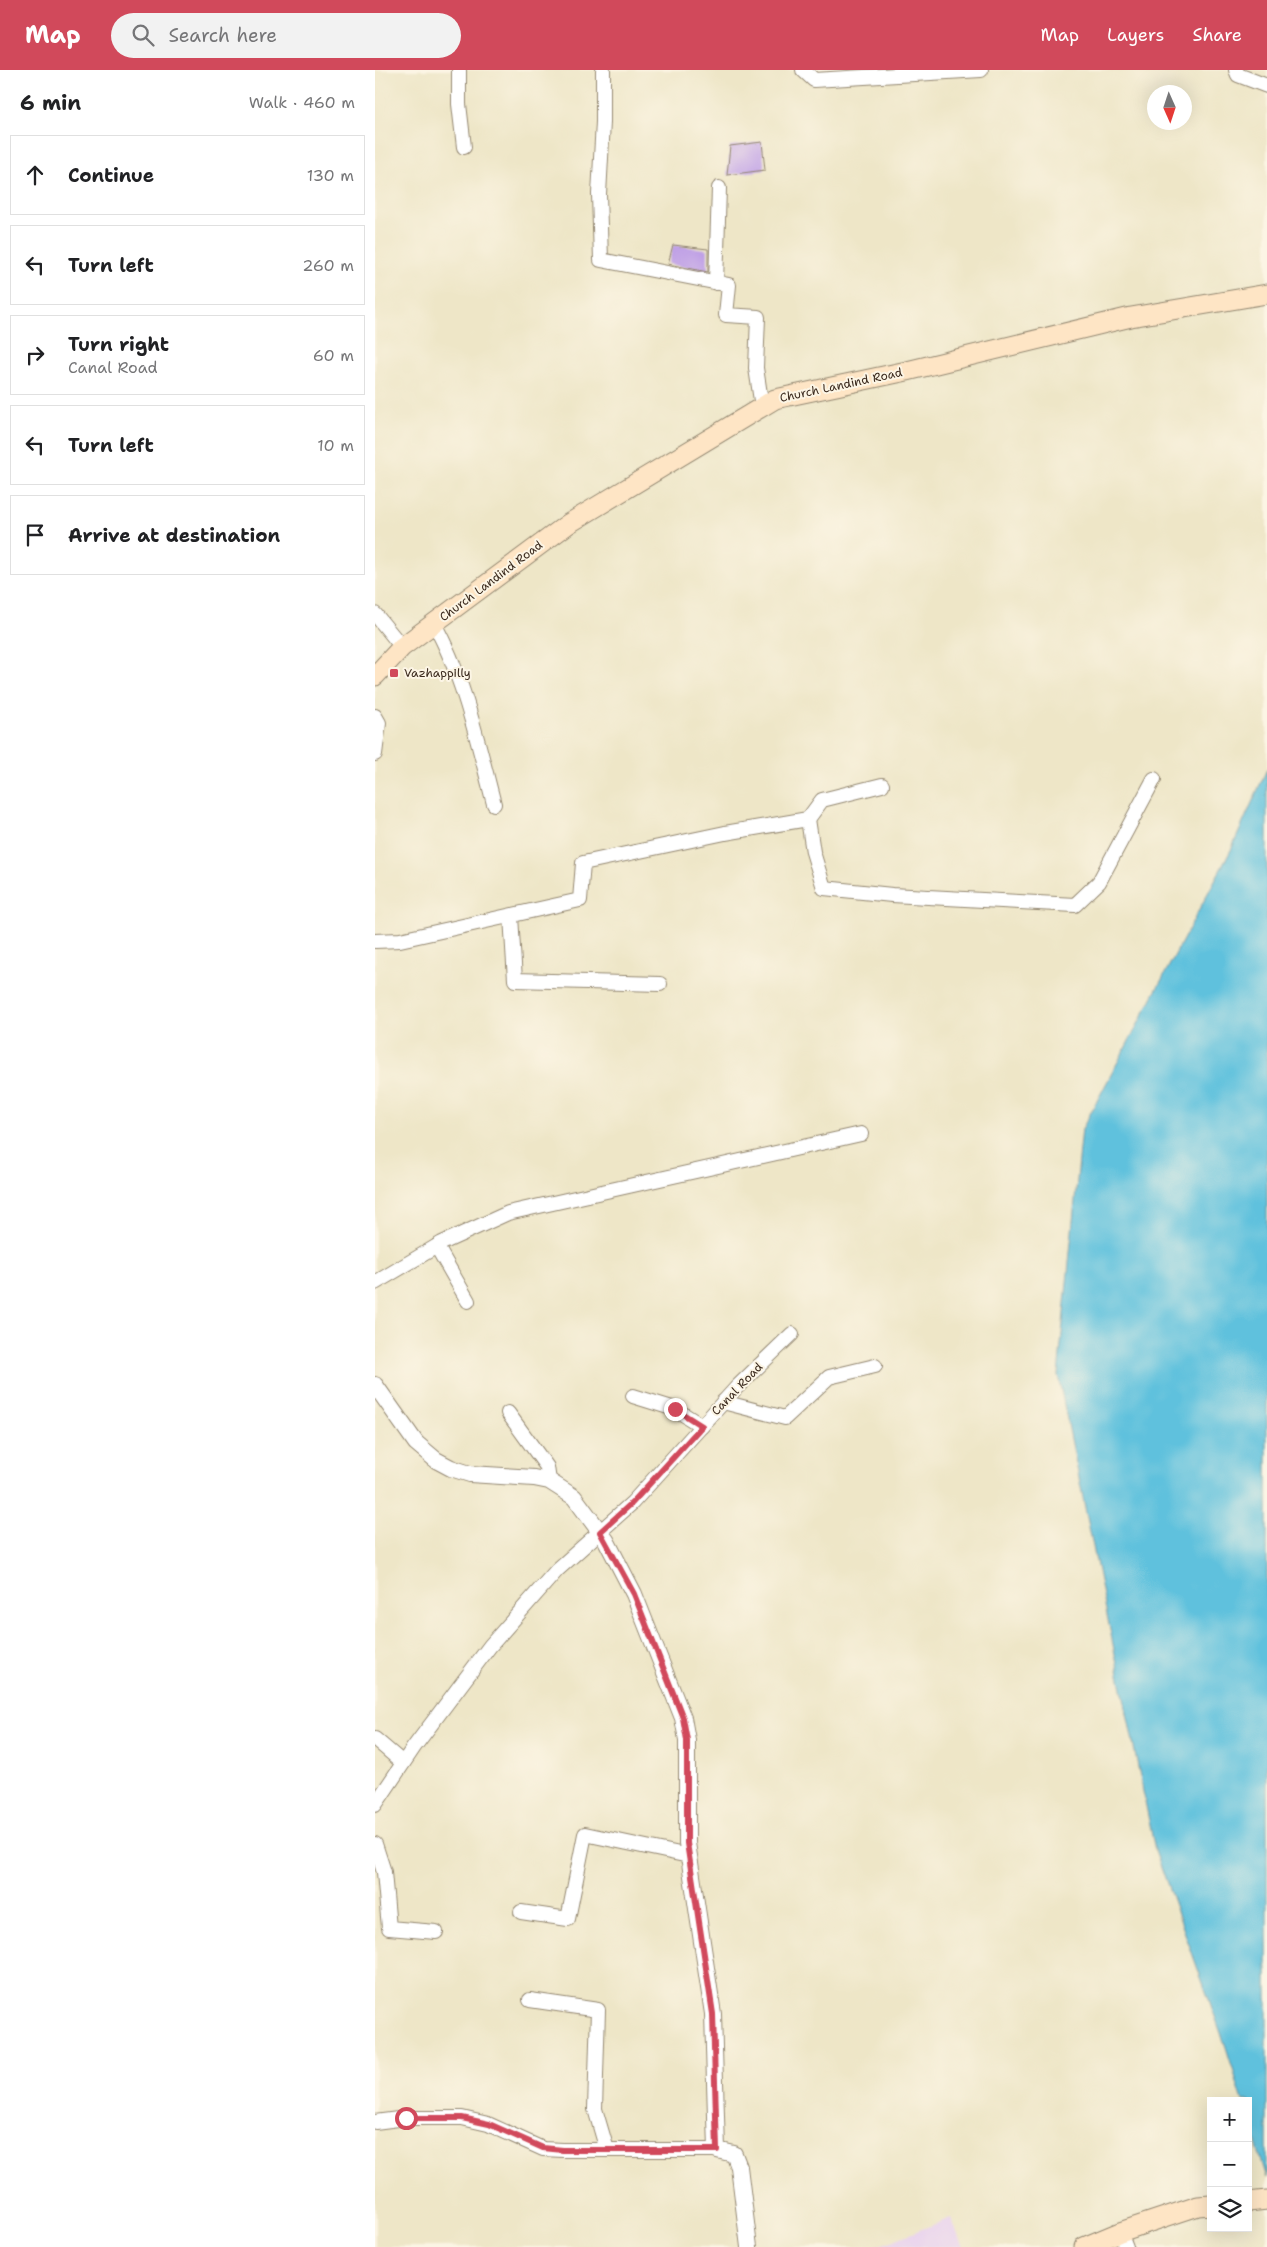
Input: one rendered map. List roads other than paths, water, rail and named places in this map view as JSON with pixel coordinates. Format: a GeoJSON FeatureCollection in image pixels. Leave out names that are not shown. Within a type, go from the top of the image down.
{"type":"FeatureCollection","features":[{"type":"Feature","properties":{"kind":"main road","name":"Church Landind Road"},"geometry":{"type":"LineString","coordinates":[[375,676],[402,647],[568,524],[775,399],[907,372],[1131,317],[1267,294]]}},
{"type":"Feature","properties":{"kind":"main road"},"geometry":{"type":"LineString","coordinates":[[1252,2202],[1267,2200]]}},
{"type":"Feature","properties":{"kind":"main road"},"geometry":{"type":"LineString","coordinates":[[1084,2247],[1123,2239],[1204,2206]]}},
{"type":"Feature","properties":{"kind":"street"},"geometry":{"type":"LineString","coordinates":[[459,70],[459,104],[464,147]]}},
{"type":"Feature","properties":{"kind":"street"},"geometry":{"type":"LineString","coordinates":[[603,70],[603,122],[599,194],[601,260],[729,285],[726,315],[758,317],[756,368],[762,407]]}},
{"type":"Feature","properties":{"kind":"street"},"geometry":{"type":"LineString","coordinates":[[803,70],[814,80],[981,70]]}},
{"type":"Feature","properties":{"kind":"street"},"geometry":{"type":"LineString","coordinates":[[1236,70],[1238,75],[1267,86]]}},
{"type":"Feature","properties":{"kind":"street"},"geometry":{"type":"LineString","coordinates":[[717,283],[719,188]]}},
{"type":"Feature","properties":{"kind":"street"},"geometry":{"type":"LineString","coordinates":[[375,614],[402,647]]}},
{"type":"Feature","properties":{"kind":"street"},"geometry":{"type":"LineString","coordinates":[[434,624],[447,646],[476,735],[494,804]]}},
{"type":"Feature","properties":{"kind":"street"},"geometry":{"type":"LineString","coordinates":[[375,716],[379,722],[375,754]]}},
{"type":"Feature","properties":{"kind":"street"},"geometry":{"type":"LineString","coordinates":[[882,785],[822,800],[809,819],[813,852],[824,888],[891,895],[1075,905],[1099,882],[1154,778]]}},
{"type":"Feature","properties":{"kind":"street"},"geometry":{"type":"LineString","coordinates":[[375,941],[400,940],[580,900],[583,863],[716,835],[809,819]]}},
{"type":"Feature","properties":{"kind":"street"},"geometry":{"type":"LineString","coordinates":[[511,916],[515,980],[660,984]]}},
{"type":"Feature","properties":{"kind":"street"},"geometry":{"type":"LineString","coordinates":[[375,1283],[437,1247],[508,1213],[861,1134]]}},
{"type":"Feature","properties":{"kind":"street"},"geometry":{"type":"LineString","coordinates":[[437,1247],[468,1301]]}},
{"type":"Feature","properties":{"kind":"street","name":"Canal Road"},"geometry":{"type":"LineString","coordinates":[[375,1805],[403,1763],[490,1646],[557,1570],[632,1503],[723,1402],[792,1334]]}},
{"type":"Feature","properties":{"kind":"street"},"geometry":{"type":"LineString","coordinates":[[723,1402],[785,1418],[829,1377],[875,1366]]}},
{"type":"Feature","properties":{"kind":"street"},"geometry":{"type":"LineString","coordinates":[[375,1385],[416,1444],[436,1460],[451,1468],[470,1474],[534,1478],[549,1481],[574,1497],[600,1532],[634,1594],[683,1718],[687,1740],[687,1843],[713,2014],[717,2150]]}},
{"type":"Feature","properties":{"kind":"street"},"geometry":{"type":"LineString","coordinates":[[633,1396],[675,1409],[702,1426]]}},
{"type":"Feature","properties":{"kind":"street"},"geometry":{"type":"LineString","coordinates":[[507,1412],[547,1466],[549,1481]]}},
{"type":"Feature","properties":{"kind":"street"},"geometry":{"type":"LineString","coordinates":[[375,1739],[403,1763]]}},
{"type":"Feature","properties":{"kind":"street"},"geometry":{"type":"LineString","coordinates":[[521,1912],[568,1919],[585,1834],[689,1856]]}},
{"type":"Feature","properties":{"kind":"street"},"geometry":{"type":"LineString","coordinates":[[375,1844],[384,1872],[389,1928],[436,1932]]}},
{"type":"Feature","properties":{"kind":"street"},"geometry":{"type":"LineString","coordinates":[[530,2000],[598,2010],[595,2109],[607,2150]]}},
{"type":"Feature","properties":{"kind":"street"},"geometry":{"type":"LineString","coordinates":[[375,2122],[406,2118],[462,2118],[489,2124],[543,2148],[717,2150],[734,2154],[739,2167],[749,2247]]}},
{"type":"Feature","properties":{"kind":"water"},"geometry":{"type":"Polygon","coordinates":[[[1267,769],[1267,2178],[1252,2131],[1252,2097],[1242,2097],[1226,2047],[1155,1850],[1058,1375],[1082,1129],[1231,850],[1267,769]]]}},
{"type":"Feature","properties":{"kind":"place","name":"Vazhappilly"},"geometry":{"type":"Point","coordinates":[394,673]}}]}
